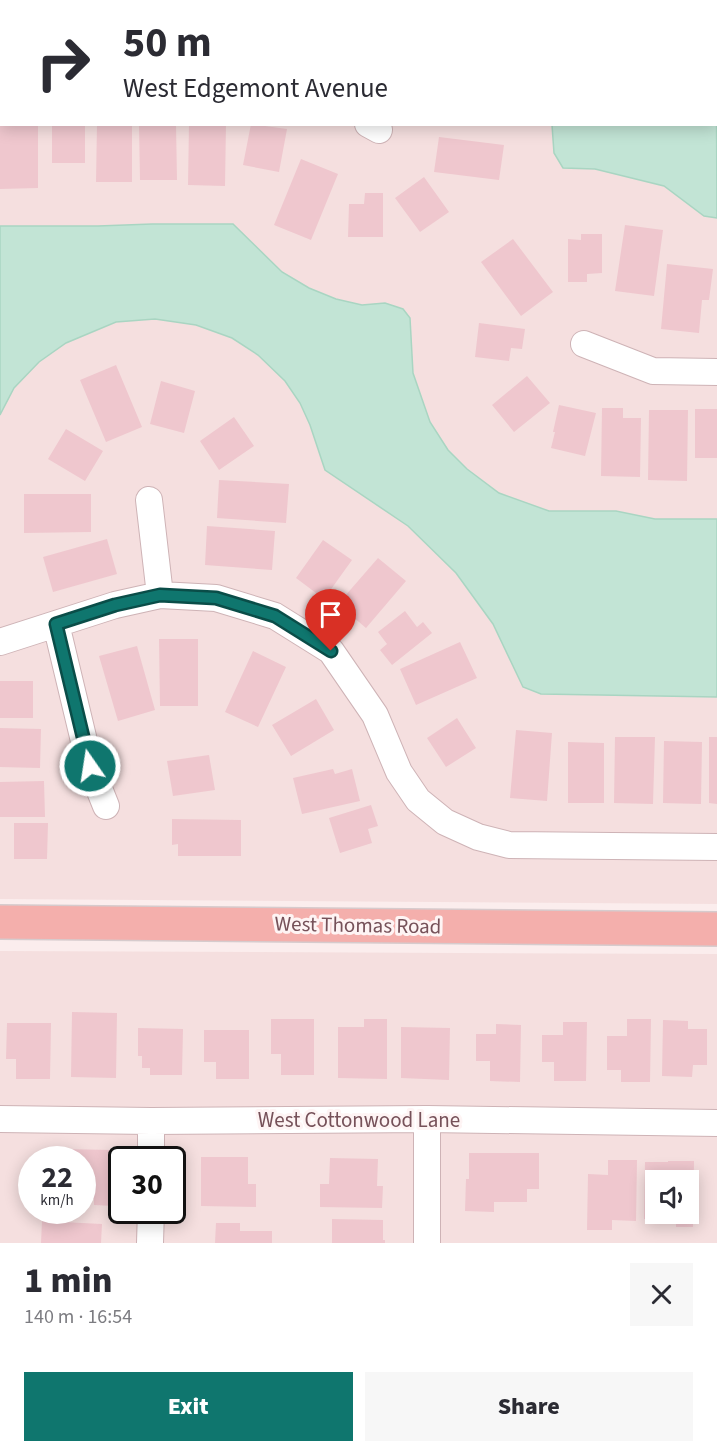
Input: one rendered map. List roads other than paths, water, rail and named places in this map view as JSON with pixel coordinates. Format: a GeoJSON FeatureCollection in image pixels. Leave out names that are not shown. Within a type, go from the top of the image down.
{"type":"FeatureCollection","features":[{"type":"Feature","properties":{"kind":"main road","name":"West Thomas Road"},"geometry":{"type":"LineString","coordinates":[[0,922],[717,928]]}},
{"type":"Feature","properties":{"kind":"street"},"geometry":{"type":"LineString","coordinates":[[584,344],[653,371],[717,372]]}},
{"type":"Feature","properties":{"kind":"street"},"geometry":{"type":"LineString","coordinates":[[149,500],[160,595]]}},
{"type":"Feature","properties":{"kind":"street"},"geometry":{"type":"LineString","coordinates":[[0,642],[115,605],[160,595],[216,598],[275,616],[331,651],[375,715],[399,772],[418,800],[445,822],[478,837],[509,845],[717,847]]}},
{"type":"Feature","properties":{"kind":"street"},"geometry":{"type":"LineString","coordinates":[[56,624],[90,766],[106,806]]}},
{"type":"Feature","properties":{"kind":"street","name":"West Cottonwood Lane"},"geometry":{"type":"LineString","coordinates":[[0,1119],[151,1122],[427,1119],[717,1123]]}},
{"type":"Feature","properties":{"kind":"street"},"geometry":{"type":"LineString","coordinates":[[427,1119],[427,1243]]}},
{"type":"Feature","properties":{"kind":"street"},"geometry":{"type":"LineString","coordinates":[[151,1122],[151,1146]]}},
{"type":"Feature","properties":{"kind":"street"},"geometry":{"type":"LineString","coordinates":[[150,1243],[151,1224]]}}]}
